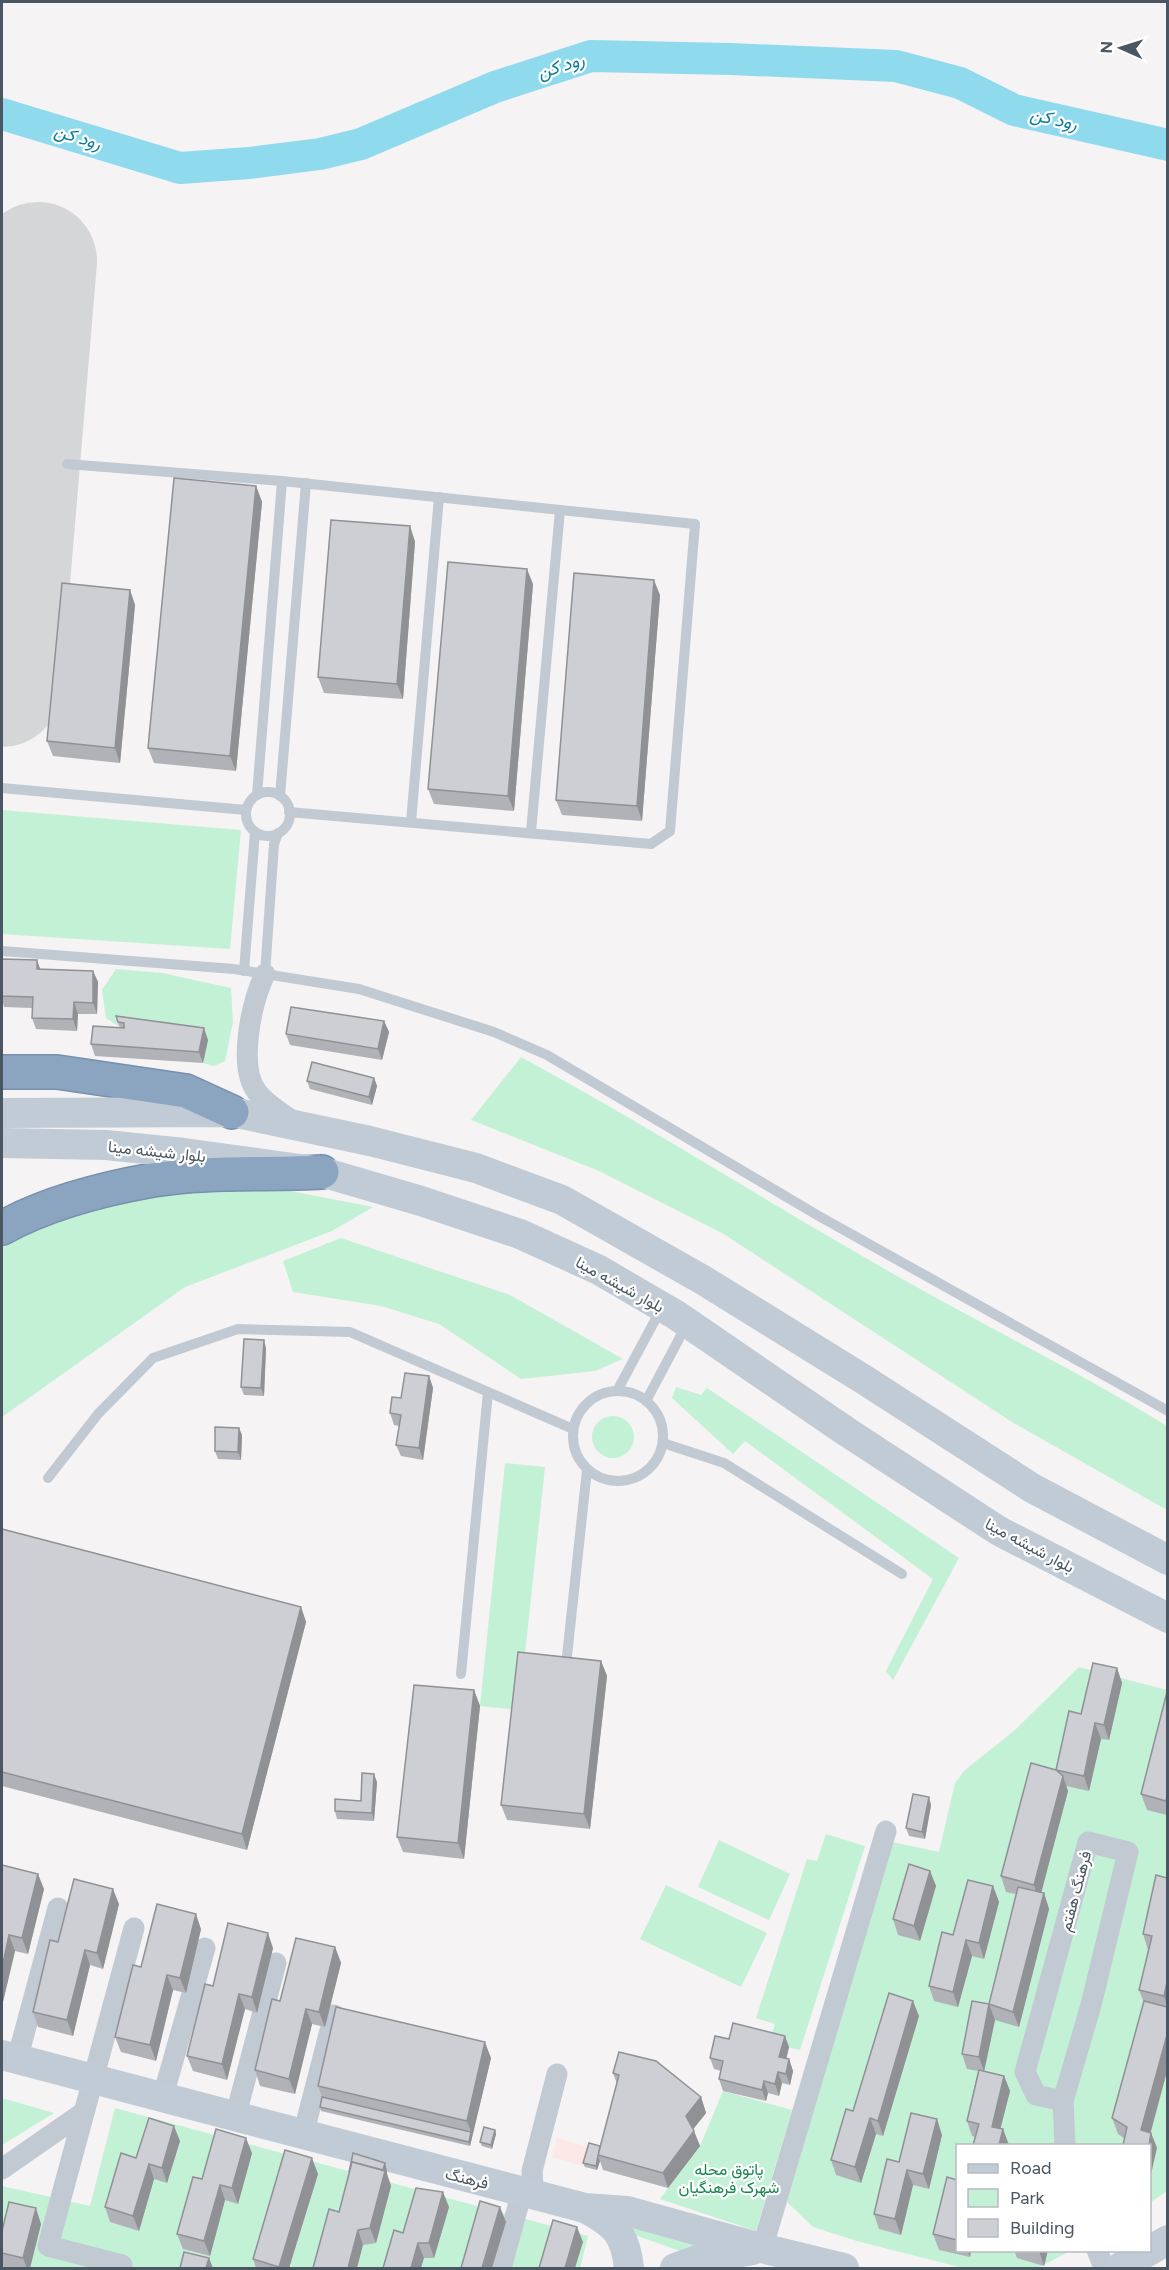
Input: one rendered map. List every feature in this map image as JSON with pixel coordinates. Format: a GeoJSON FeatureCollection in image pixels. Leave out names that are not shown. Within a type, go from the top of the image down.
{"type":"FeatureCollection","features":[{"type":"Feature","properties":{"kind":"highway"},"geometry":{"type":"LineString","coordinates":[[2,1072],[57,1072],[186,1091],[232,1112]]}},
{"type":"Feature","properties":{"kind":"highway"},"geometry":{"type":"LineString","coordinates":[[2,1228],[21,1217],[88,1194],[154,1179],[322,1172]]}},
{"type":"Feature","properties":{"kind":"main road","name":"بلوار شیشه مینا"},"geometry":{"type":"LineString","coordinates":[[2,1113],[232,1112],[370,1141],[476,1168],[562,1200],[704,1280],[863,1378],[1032,1488],[1167,1560]]}},
{"type":"Feature","properties":{"kind":"main road","name":"بلوار شیشه مینا"},"geometry":{"type":"LineString","coordinates":[[2,1143],[106,1144],[322,1172],[421,1201],[520,1234],[599,1270],[688,1323],[847,1432],[999,1531],[1167,1618]]}},
{"type":"Feature","properties":{"kind":"main road","name":"فرهنگ"},"geometry":{"type":"LineString","coordinates":[[9,2057],[585,2208],[627,2211],[762,2249],[844,2268]]}},
{"type":"Feature","properties":{"kind":"main road"},"geometry":{"type":"LineString","coordinates":[[585,2208],[604,2218],[619,2233],[624,2241],[629,2268]]}},
{"type":"Feature","properties":{"kind":"main road"},"geometry":{"type":"LineString","coordinates":[[1151,2249],[1167,2240]]}},
{"type":"Feature","properties":{"kind":"main road"},"geometry":{"type":"LineString","coordinates":[[675,2268],[706,2258],[762,2249]]}},
{"type":"Feature","properties":{"kind":"main road"},"geometry":{"type":"LineString","coordinates":[[1119,2268],[1146,2252]]}},
{"type":"Feature","properties":{"kind":"street"},"geometry":{"type":"LineString","coordinates":[[265,974],[257,992],[246,1060],[256,1090],[276,1110],[301,1127]]}},
{"type":"Feature","properties":{"kind":"street"},"geometry":{"type":"LineString","coordinates":[[762,2249],[886,1831]]}},
{"type":"Feature","properties":{"kind":"street","name":"فرهنگ هفتم"},"geometry":{"type":"LineString","coordinates":[[1063,2101],[1036,2095],[1025,2072],[1088,1842],[1128,1852],[1091,2006],[1063,2101],[1065,2144]]}},
{"type":"Feature","properties":{"kind":"street"},"geometry":{"type":"LineString","coordinates":[[9,2057],[58,1908]]}},
{"type":"Feature","properties":{"kind":"street"},"geometry":{"type":"LineString","coordinates":[[122,2265],[48,2246],[134,1928]]}},
{"type":"Feature","properties":{"kind":"street"},"geometry":{"type":"LineString","coordinates":[[163,2096],[205,1948]]}},
{"type":"Feature","properties":{"kind":"street"},"geometry":{"type":"LineString","coordinates":[[235,2118],[276,1962]]}},
{"type":"Feature","properties":{"kind":"street"},"geometry":{"type":"LineString","coordinates":[[303,2135],[334,2015]]}},
{"type":"Feature","properties":{"kind":"street"},"geometry":{"type":"LineString","coordinates":[[501,2268],[531,2194],[532,2171],[557,2074]]}},
{"type":"Feature","properties":{"kind":"street"},"geometry":{"type":"LineString","coordinates":[[2,2169],[84,2112]]}},
{"type":"Feature","properties":{"kind":"street"},"geometry":{"type":"LineString","coordinates":[[1098,2252],[1104,2268]]}},
{"type":"Feature","properties":{"kind":"lane"},"geometry":{"type":"LineString","coordinates":[[67,464],[306,483],[695,524],[670,831],[651,844],[290,812]]}},
{"type":"Feature","properties":{"kind":"lane"},"geometry":{"type":"LineString","coordinates":[[257,795],[282,481]]}},
{"type":"Feature","properties":{"kind":"lane"},"geometry":{"type":"LineString","coordinates":[[280,796],[306,483]]}},
{"type":"Feature","properties":{"kind":"lane"},"geometry":{"type":"LineString","coordinates":[[411,822],[439,497]]}},
{"type":"Feature","properties":{"kind":"lane"},"geometry":{"type":"LineString","coordinates":[[531,832],[560,510]]}},
{"type":"Feature","properties":{"kind":"lane"},"geometry":{"type":"LineString","coordinates":[[2,788],[246,810]]}},
{"type":"Feature","properties":{"kind":"lane"},"geometry":{"type":"LineString","coordinates":[[269,792],[280,796],[290,812],[287,825],[278,833],[266,836],[255,832],[247,822],[248,804],[257,795],[269,792]]}},
{"type":"Feature","properties":{"kind":"lane"},"geometry":{"type":"LineString","coordinates":[[244,971],[255,832]]}},
{"type":"Feature","properties":{"kind":"lane"},"geometry":{"type":"LineString","coordinates":[[265,974],[274,844],[278,833]]}},
{"type":"Feature","properties":{"kind":"lane"},"geometry":{"type":"LineString","coordinates":[[2,951],[244,971],[359,989],[494,1032],[548,1055],[817,1215],[1167,1411]]}},
{"type":"Feature","properties":{"kind":"lane"},"geometry":{"type":"LineString","coordinates":[[617,1391],[662,1307]]}},
{"type":"Feature","properties":{"kind":"lane"},"geometry":{"type":"LineString","coordinates":[[646,1401],[688,1323]]}},
{"type":"Feature","properties":{"kind":"lane"},"geometry":{"type":"LineString","coordinates":[[48,1478],[98,1414],[153,1358],[238,1329],[350,1332],[573,1429]]}},
{"type":"Feature","properties":{"kind":"lane"},"geometry":{"type":"LineString","coordinates":[[617,1391],[633,1393],[657,1412],[663,1427],[663,1443],[658,1458],[650,1469],[639,1477],[612,1482],[599,1478],[579,1460],[574,1445],[573,1429],[578,1414],[588,1402],[602,1394],[617,1391]]}},
{"type":"Feature","properties":{"kind":"lane"},"geometry":{"type":"LineString","coordinates":[[461,1674],[488,1392]]}},
{"type":"Feature","properties":{"kind":"lane"},"geometry":{"type":"LineString","coordinates":[[663,1443],[724,1463],[902,1574]]}},
{"type":"Feature","properties":{"kind":"lane"},"geometry":{"type":"LineString","coordinates":[[567,1656],[588,1470]]}},
{"type":"Feature","properties":{"kind":"shaded area"},"geometry":{"type":"Polygon","coordinates":[[[557,2138],[602,2151],[597,2170],[552,2157],[557,2138]]]}},
{"type":"Feature","properties":{"kind":"green space"},"geometry":{"type":"Polygon","coordinates":[[[2,810],[241,830],[230,949],[2,934],[2,810]]]}},
{"type":"Feature","properties":{"kind":"green space"},"geometry":{"type":"Polygon","coordinates":[[[116,969],[162,973],[231,988],[233,1022],[225,1061],[214,1066],[203,1063],[208,1040],[120,1027],[106,1018],[102,990],[116,969]]]}},
{"type":"Feature","properties":{"kind":"green space"},"geometry":{"type":"Polygon","coordinates":[[[521,1057],[864,1257],[1105,1389],[1167,1426],[1167,1510],[1012,1422],[722,1233],[599,1171],[471,1120],[521,1057]]]}},
{"type":"Feature","properties":{"kind":"green space"},"geometry":{"type":"Polygon","coordinates":[[[280,1189],[373,1207],[332,1231],[185,1287],[2,1417],[2,1238],[128,1192],[280,1189]]]}},
{"type":"Feature","properties":{"kind":"green space"},"geometry":{"type":"Polygon","coordinates":[[[341,1238],[510,1295],[623,1359],[595,1371],[521,1379],[439,1324],[381,1306],[293,1292],[283,1261],[341,1238]]]}},
{"type":"Feature","properties":{"kind":"green space"},"geometry":{"type":"Polygon","coordinates":[[[676,1387],[701,1395],[707,1388],[959,1558],[893,1680],[886,1671],[933,1579],[745,1441],[733,1454],[672,1398],[676,1387]]]}},
{"type":"Feature","properties":{"kind":"green space"},"geometry":{"type":"Polygon","coordinates":[[[613,1416],[621,1417],[628,1422],[633,1429],[633,1445],[628,1452],[621,1457],[613,1458],[605,1457],[598,1452],[593,1445],[592,1437],[593,1429],[598,1422],[605,1417],[613,1416]]]}},
{"type":"Feature","properties":{"kind":"green space"},"geometry":{"type":"Polygon","coordinates":[[[505,1463],[545,1467],[519,1710],[480,1706],[505,1463]]]}},
{"type":"Feature","properties":{"kind":"green space"},"geometry":{"type":"Polygon","coordinates":[[[1079,1667],[1167,1690],[1167,2191],[1151,2202],[1151,2144],[956,2144],[956,2252],[1068,2252],[1038,2268],[963,2268],[857,2241],[813,2227],[787,2202],[892,1842],[939,1852],[955,1783],[965,1770],[1015,1730],[1079,1667]]]}},
{"type":"Feature","properties":{"kind":"green space"},"geometry":{"type":"Polygon","coordinates":[[[826,1834],[865,1846],[800,2050],[769,2043],[775,2024],[756,2018],[807,1859],[817,1861],[826,1834]]]}},
{"type":"Feature","properties":{"kind":"green space"},"geometry":{"type":"Polygon","coordinates":[[[719,1840],[790,1874],[769,1920],[698,1887],[719,1840]]]}},
{"type":"Feature","properties":{"kind":"green space"},"geometry":{"type":"Polygon","coordinates":[[[666,1885],[767,1933],[741,1987],[640,1939],[666,1885]]]}},
{"type":"Feature","properties":{"kind":"green space","name":"پاتوق محله شهرک فرهنگیان"},"geometry":{"type":"Polygon","coordinates":[[[723,2091],[792,2110],[756,2231],[660,2199],[700,2146],[723,2091]]]}},
{"type":"Feature","properties":{"kind":"green space"},"geometry":{"type":"Polygon","coordinates":[[[2,2098],[54,2113],[2,2145],[2,2098]]]}},
{"type":"Feature","properties":{"kind":"green space"},"geometry":{"type":"Polygon","coordinates":[[[115,2108],[588,2236],[580,2268],[2,2268],[2,2186],[90,2206],[115,2108]]]}},
{"type":"Feature","properties":{"kind":"green space"},"geometry":{"type":"Polygon","coordinates":[[[638,2218],[731,2244],[683,2252],[629,2233],[638,2218]]]}},
{"type":"Feature","properties":{"kind":"building"},"geometry":{"type":"Polygon","coordinates":[[[174,478],[256,486],[230,756],[148,748],[174,478]]]}},
{"type":"Feature","properties":{"kind":"building"},"geometry":{"type":"Polygon","coordinates":[[[331,520],[410,526],[397,684],[318,677],[331,520]]]}},
{"type":"Feature","properties":{"kind":"building"},"geometry":{"type":"Polygon","coordinates":[[[448,562],[527,569],[508,796],[428,789],[448,562]]]}},
{"type":"Feature","properties":{"kind":"building"},"geometry":{"type":"Polygon","coordinates":[[[574,573],[654,580],[637,806],[556,800],[574,573]]]}},
{"type":"Feature","properties":{"kind":"building"},"geometry":{"type":"Polygon","coordinates":[[[62,583],[130,590],[115,748],[47,741],[62,583]]]}},
{"type":"Feature","properties":{"kind":"building"},"geometry":{"type":"Polygon","coordinates":[[[2,959],[37,960],[37,969],[93,971],[93,1003],[74,1002],[73,1019],[32,1018],[33,997],[2,996],[2,959]]]}},
{"type":"Feature","properties":{"kind":"building"},"geometry":{"type":"Polygon","coordinates":[[[291,1007],[384,1021],[378,1049],[286,1034],[291,1007]]]}},
{"type":"Feature","properties":{"kind":"building"},"geometry":{"type":"Polygon","coordinates":[[[116,1016],[204,1028],[199,1052],[91,1044],[93,1026],[124,1028],[124,1023],[118,1022],[116,1016]]]}},
{"type":"Feature","properties":{"kind":"building"},"geometry":{"type":"Polygon","coordinates":[[[312,1062],[374,1078],[369,1097],[307,1081],[312,1062]]]}},
{"type":"Feature","properties":{"kind":"building"},"geometry":{"type":"Polygon","coordinates":[[[244,1339],[264,1340],[261,1388],[241,1387],[244,1339]]]}},
{"type":"Feature","properties":{"kind":"building"},"geometry":{"type":"Polygon","coordinates":[[[405,1373],[429,1376],[419,1448],[396,1445],[401,1415],[390,1413],[392,1397],[401,1398],[405,1373]]]}},
{"type":"Feature","properties":{"kind":"building"},"geometry":{"type":"Polygon","coordinates":[[[215,1427],[239,1428],[238,1452],[215,1451],[215,1427]]]}},
{"type":"Feature","properties":{"kind":"building"},"geometry":{"type":"Polygon","coordinates":[[[2,1529],[301,1607],[242,1834],[2,1772],[2,1529]]]}},
{"type":"Feature","properties":{"kind":"building"},"geometry":{"type":"Polygon","coordinates":[[[518,1652],[601,1661],[584,1814],[501,1805],[518,1652]]]}},
{"type":"Feature","properties":{"kind":"building"},"geometry":{"type":"Polygon","coordinates":[[[1093,1663],[1117,1668],[1104,1725],[1095,1723],[1084,1776],[1056,1770],[1069,1711],[1081,1714],[1093,1663]]]}},
{"type":"Feature","properties":{"kind":"building"},"geometry":{"type":"Polygon","coordinates":[[[414,1685],[474,1690],[458,1843],[397,1837],[414,1685]]]}},
{"type":"Feature","properties":{"kind":"building"},"geometry":{"type":"Polygon","coordinates":[[[1167,1692],[1167,1796],[1166,1801],[1141,1794],[1167,1692]]]}},
{"type":"Feature","properties":{"kind":"building"},"geometry":{"type":"Polygon","coordinates":[[[1031,1763],[1056,1770],[1063,1776],[1034,1885],[1001,1876],[1031,1763]]]}},
{"type":"Feature","properties":{"kind":"building"},"geometry":{"type":"Polygon","coordinates":[[[362,1773],[374,1774],[372,1813],[335,1811],[335,1799],[361,1801],[362,1773]]]}},
{"type":"Feature","properties":{"kind":"building"},"geometry":{"type":"Polygon","coordinates":[[[913,1794],[929,1797],[922,1832],[906,1828],[913,1794]]]}},
{"type":"Feature","properties":{"kind":"building"},"geometry":{"type":"Polygon","coordinates":[[[909,1864],[930,1871],[914,1926],[893,1919],[909,1864]]]}},
{"type":"Feature","properties":{"kind":"building"},"geometry":{"type":"Polygon","coordinates":[[[2,1865],[38,1874],[22,1938],[9,1935],[2,1968],[2,1865]]]}},
{"type":"Feature","properties":{"kind":"building"},"geometry":{"type":"Polygon","coordinates":[[[1156,1875],[1167,1878],[1167,1982],[1164,1996],[1139,1990],[1152,1936],[1143,1934],[1156,1875]]]}},
{"type":"Feature","properties":{"kind":"building"},"geometry":{"type":"Polygon","coordinates":[[[74,1879],[113,1889],[97,1953],[85,1950],[67,2020],[33,2012],[50,1940],[58,1942],[74,1879]]]}},
{"type":"Feature","properties":{"kind":"building"},"geometry":{"type":"Polygon","coordinates":[[[968,1880],[993,1886],[979,1943],[966,1940],[953,1992],[929,1986],[942,1932],[953,1935],[968,1880]]]}},
{"type":"Feature","properties":{"kind":"building"},"geometry":{"type":"Polygon","coordinates":[[[1018,1887],[1044,1893],[1013,2012],[989,2004],[1018,1887]]]}},
{"type":"Feature","properties":{"kind":"building"},"geometry":{"type":"Polygon","coordinates":[[[157,1904],[196,1914],[180,1978],[167,1975],[150,2045],[115,2037],[133,1965],[141,1967],[157,1904]]]}},
{"type":"Feature","properties":{"kind":"building"},"geometry":{"type":"Polygon","coordinates":[[[228,1923],[268,1933],[252,1997],[239,1994],[222,2064],[187,2056],[205,1984],[213,1986],[228,1923]]]}},
{"type":"Feature","properties":{"kind":"building"},"geometry":{"type":"Polygon","coordinates":[[[296,1938],[335,1947],[319,2012],[306,2009],[289,2079],[255,2070],[272,1999],[280,2001],[296,1938]]]}},
{"type":"Feature","properties":{"kind":"building"},"geometry":{"type":"Polygon","coordinates":[[[889,1993],[913,2001],[878,2121],[870,2118],[855,2167],[831,2160],[846,2109],[853,2111],[889,1993]]]}},
{"type":"Feature","properties":{"kind":"building"},"geometry":{"type":"Polygon","coordinates":[[[972,2001],[989,2004],[979,2057],[962,2054],[972,2001]]]}},
{"type":"Feature","properties":{"kind":"building"},"geometry":{"type":"Polygon","coordinates":[[[1144,2001],[1167,2007],[1167,2035],[1141,2130],[1151,2133],[1149,2144],[1123,2144],[1127,2127],[1112,2118],[1144,2001]]]}},
{"type":"Feature","properties":{"kind":"building"},"geometry":{"type":"Polygon","coordinates":[[[336,2007],[485,2042],[467,2121],[318,2086],[336,2007]]]}},
{"type":"Feature","properties":{"kind":"building"},"geometry":{"type":"Polygon","coordinates":[[[733,2023],[785,2036],[779,2057],[789,2059],[786,2074],[778,2072],[775,2084],[764,2081],[762,2090],[719,2079],[723,2061],[710,2058],[715,2036],[729,2039],[733,2023]]]}},
{"type":"Feature","properties":{"kind":"building"},"geometry":{"type":"Polygon","coordinates":[[[619,2052],[656,2061],[701,2097],[686,2116],[694,2131],[663,2173],[598,2155],[619,2075],[613,2073],[619,2052]]]}},
{"type":"Feature","properties":{"kind":"building"},"geometry":{"type":"Polygon","coordinates":[[[979,2070],[1004,2076],[992,2127],[1003,2129],[999,2144],[973,2144],[979,2124],[967,2121],[979,2070]]]}},
{"type":"Feature","properties":{"kind":"building"},"geometry":{"type":"Polygon","coordinates":[[[322,2097],[471,2132],[469,2142],[320,2107],[322,2097]]]}},
{"type":"Feature","properties":{"kind":"building"},"geometry":{"type":"Polygon","coordinates":[[[911,2113],[937,2119],[923,2174],[907,2170],[895,2219],[874,2214],[887,2159],[899,2162],[911,2113]]]}},
{"type":"Feature","properties":{"kind":"building"},"geometry":{"type":"Polygon","coordinates":[[[149,2118],[174,2126],[162,2168],[149,2164],[133,2216],[105,2207],[121,2153],[136,2158],[149,2118]]]}},
{"type":"Feature","properties":{"kind":"building"},"geometry":{"type":"Polygon","coordinates":[[[484,2127],[495,2130],[491,2145],[480,2142],[484,2127]]]}},
{"type":"Feature","properties":{"kind":"building"},"geometry":{"type":"Polygon","coordinates":[[[216,2129],[246,2138],[232,2188],[220,2185],[204,2241],[177,2234],[193,2177],[202,2179],[216,2129]]]}},
{"type":"Feature","properties":{"kind":"building"},"geometry":{"type":"Polygon","coordinates":[[[589,2143],[600,2146],[596,2166],[583,2163],[589,2143]]]}},
{"type":"Feature","properties":{"kind":"building"},"geometry":{"type":"Polygon","coordinates":[[[285,2150],[312,2158],[279,2267],[253,2259],[285,2150]]]}},
{"type":"Feature","properties":{"kind":"building"},"geometry":{"type":"Polygon","coordinates":[[[353,2153],[385,2163],[383,2170],[352,2162],[349,2172],[353,2153]]]}},
{"type":"Feature","properties":{"kind":"building"},"geometry":{"type":"Polygon","coordinates":[[[352,2162],[385,2171],[370,2228],[358,2230],[348,2268],[313,2268],[329,2209],[339,2212],[352,2162]]]}},
{"type":"Feature","properties":{"kind":"building"},"geometry":{"type":"Polygon","coordinates":[[[947,2177],[956,2180],[956,2240],[933,2234],[947,2177]]]}},
{"type":"Feature","properties":{"kind":"building"},"geometry":{"type":"Polygon","coordinates":[[[416,2188],[443,2192],[429,2243],[418,2243],[411,2268],[383,2268],[394,2230],[403,2233],[416,2188]]]}},
{"type":"Feature","properties":{"kind":"building"},"geometry":{"type":"Polygon","coordinates":[[[480,2201],[500,2207],[482,2268],[461,2268],[480,2201]]]}},
{"type":"Feature","properties":{"kind":"building"},"geometry":{"type":"Polygon","coordinates":[[[9,2202],[36,2208],[23,2258],[2,2253],[2,2231],[9,2202]]]}},
{"type":"Feature","properties":{"kind":"building"},"geometry":{"type":"Polygon","coordinates":[[[553,2220],[577,2227],[565,2268],[539,2268],[553,2220]]]}},
{"type":"Feature","properties":{"kind":"building"},"geometry":{"type":"Polygon","coordinates":[[[184,2252],[209,2258],[206,2268],[180,2268],[184,2252]]]}},
{"type":"Feature","properties":{"kind":"waterway","name":"رود کن"},"geometry":{"type":"LineString","coordinates":[[2,114],[180,168],[249,163],[320,154],[361,144],[495,87],[591,56],[730,59],[896,66],[960,83],[1014,110],[1168,145]]}},
{"type":"Feature","properties":{"kind":"taxiway"},"geometry":{"type":"LineString","coordinates":[[2,468],[10,479],[17,503]]}},
{"type":"Feature","properties":{"kind":"runway"},"geometry":{"type":"LineString","coordinates":[[2,688],[38,261]]}}]}
